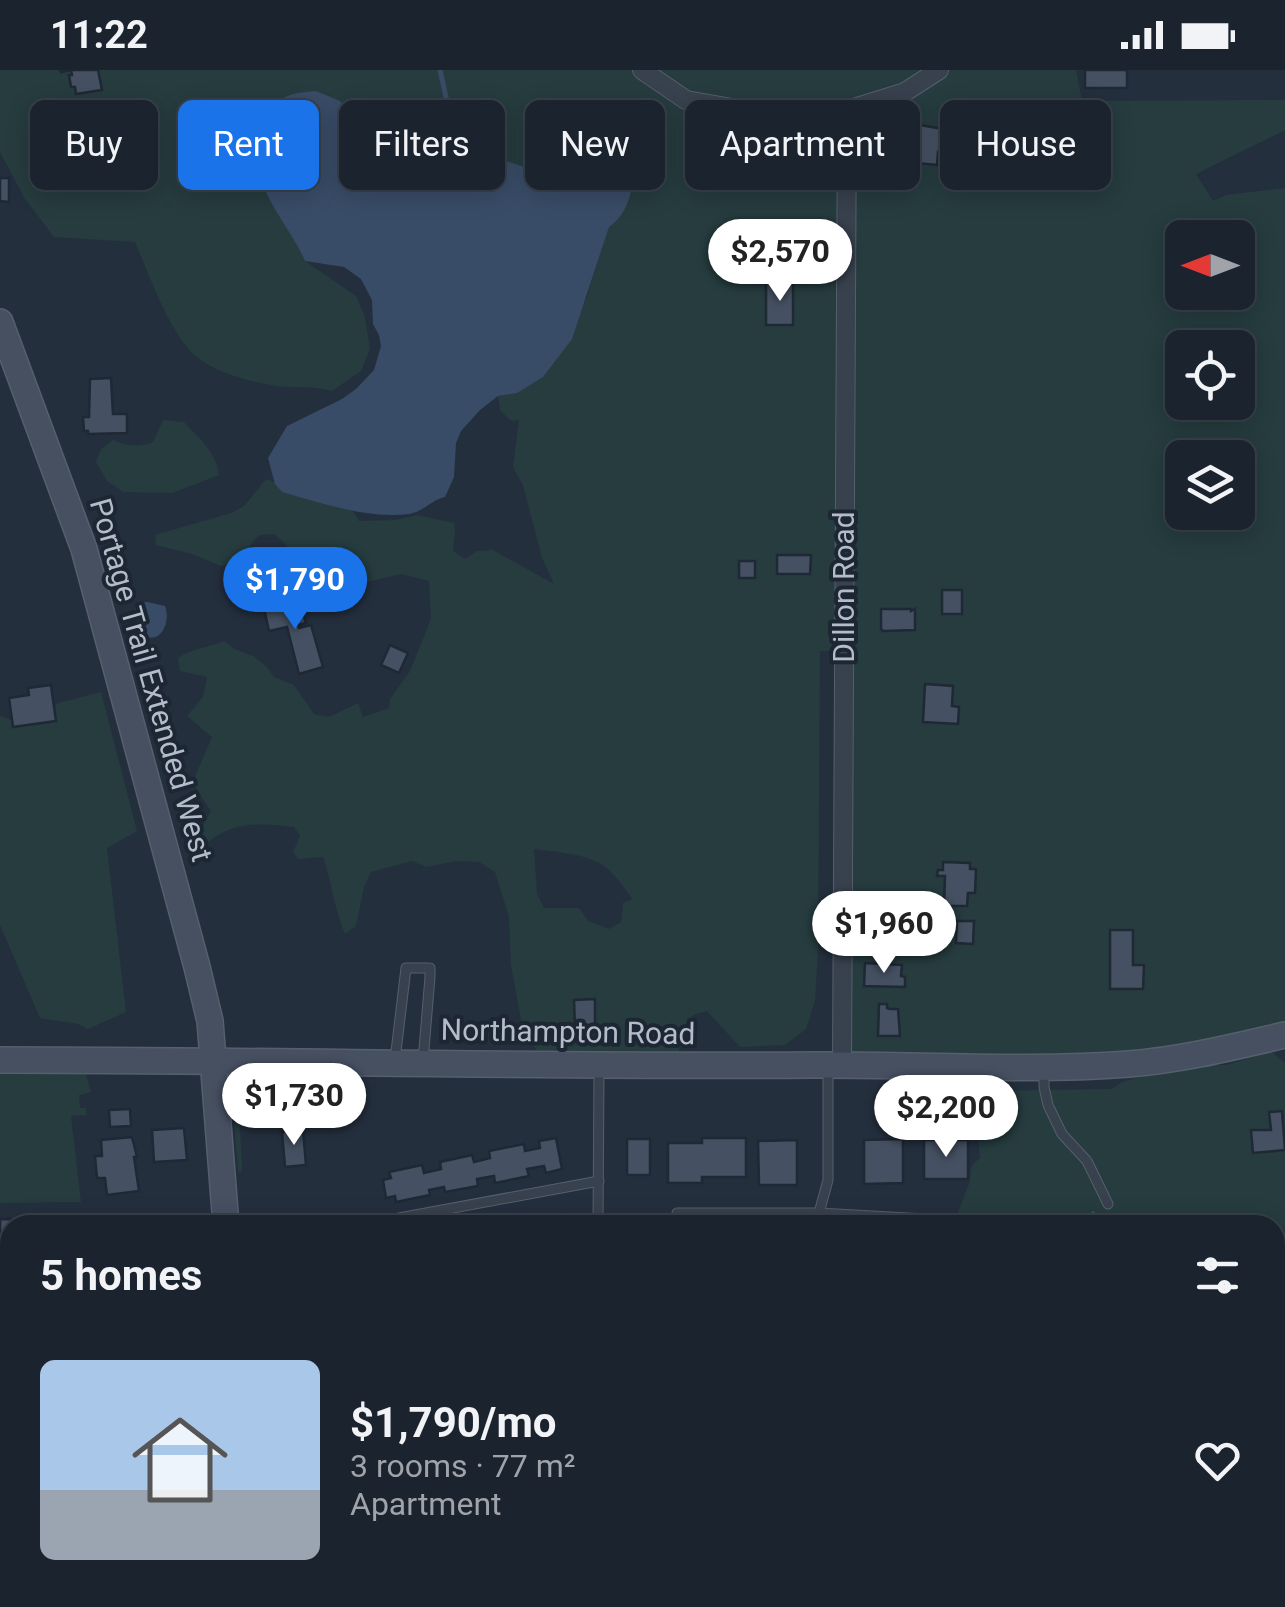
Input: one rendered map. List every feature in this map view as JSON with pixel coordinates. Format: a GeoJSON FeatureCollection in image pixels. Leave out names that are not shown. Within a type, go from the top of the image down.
{"type":"FeatureCollection","features":[{"type":"Feature","properties":{"kind":"street"},"geometry":{"type":"LineString","coordinates":[[642,70],[686,100]]}},
{"type":"Feature","properties":{"kind":"street"},"geometry":{"type":"LineString","coordinates":[[879,100],[905,92],[940,70]]}},
{"type":"Feature","properties":{"kind":"street","name":"Dillon Road"},"geometry":{"type":"LineString","coordinates":[[835,1065],[846,190]]}},
{"type":"Feature","properties":{"kind":"street","name":"Portage Trail Extended West"},"geometry":{"type":"LineString","coordinates":[[0,322],[94,582],[210,1021],[225,1215]]}},
{"type":"Feature","properties":{"kind":"street","name":"Northampton Road"},"geometry":{"type":"LineString","coordinates":[[0,1060],[1044,1066],[1136,1063],[1285,1036]]}},
{"type":"Feature","properties":{"kind":"lane"},"geometry":{"type":"LineString","coordinates":[[395,1062],[406,968],[424,966],[430,968],[430,977],[423,1063]]}},
{"type":"Feature","properties":{"kind":"lane"},"geometry":{"type":"LineString","coordinates":[[820,1215],[828,1180],[835,1065]]}},
{"type":"Feature","properties":{"kind":"lane"},"geometry":{"type":"LineString","coordinates":[[598,1215],[599,1066]]}},
{"type":"Feature","properties":{"kind":"lane"},"geometry":{"type":"LineString","coordinates":[[1044,1066],[1048,1105],[1062,1134],[1087,1161],[1108,1204]]}},
{"type":"Feature","properties":{"kind":"lane"},"geometry":{"type":"LineString","coordinates":[[415,1215],[598,1181]]}},
{"type":"Feature","properties":{"kind":"lane"},"geometry":{"type":"LineString","coordinates":[[677,1213],[724,1215]]}},
{"type":"Feature","properties":{"kind":"path"},"geometry":{"type":"LineString","coordinates":[[1090,1215],[1108,1204]]}},
{"type":"Feature","properties":{"kind":"green space"},"geometry":{"type":"Polygon","coordinates":[[[0,70],[1076,70],[1082,100],[940,100],[940,190],[1111,190],[1111,101],[1285,100],[1285,130],[1196,174],[1213,201],[1226,195],[1285,188],[1285,1035],[1188,1056],[842,1065],[843,651],[820,651],[815,1001],[806,1029],[785,1045],[740,1047],[707,1011],[693,1015],[678,1052],[537,1052],[522,1025],[511,965],[509,917],[495,872],[479,862],[456,861],[426,867],[412,861],[371,872],[356,926],[345,934],[323,857],[298,859],[293,852],[300,836],[294,827],[249,825],[228,830],[208,842],[197,837],[211,811],[192,783],[212,737],[187,716],[203,697],[207,677],[180,671],[178,658],[224,641],[253,656],[274,677],[294,685],[314,714],[329,717],[358,703],[363,717],[389,708],[390,699],[410,671],[431,619],[429,581],[401,574],[333,590],[307,585],[296,573],[286,545],[275,534],[259,535],[240,557],[221,566],[156,545],[155,535],[231,513],[244,506],[266,479],[275,482],[282,492],[352,510],[359,521],[417,515],[454,523],[453,551],[465,559],[477,551],[493,550],[554,584],[542,558],[523,485],[513,467],[519,420],[511,421],[500,410],[498,396],[517,393],[585,302],[609,226],[614,190],[665,190],[665,100],[525,100],[525,167],[505,161],[505,100],[339,100],[339,180],[319,186],[319,100],[178,100],[178,190],[308,190],[272,202],[305,261],[356,296],[365,317],[370,349],[361,371],[332,391],[252,381],[198,358],[169,320],[135,242],[54,237],[25,199],[0,152],[0,70]],[[534,849],[537,894],[544,908],[579,908],[588,921],[609,929],[621,922],[623,903],[632,899],[608,869],[576,855],[534,849]]]}},
{"type":"Feature","properties":{"kind":"green space"},"geometry":{"type":"Polygon","coordinates":[[[163,420],[184,422],[211,453],[219,475],[172,493],[123,492],[107,481],[96,462],[101,449],[113,440],[133,446],[153,442],[163,420]]]}},
{"type":"Feature","properties":{"kind":"green space"},"geometry":{"type":"Polygon","coordinates":[[[101,692],[137,831],[107,848],[126,1012],[88,1029],[40,1018],[0,925],[0,716],[14,721],[44,719],[58,703],[101,692]]]}},
{"type":"Feature","properties":{"kind":"green space"},"geometry":{"type":"Polygon","coordinates":[[[1272,1052],[1285,1063],[1285,1215],[957,1215],[972,1165],[980,1158],[974,1091],[1112,1089],[1122,1082],[1183,1065],[1226,1065],[1272,1052]]]}},
{"type":"Feature","properties":{"kind":"green space"},"geometry":{"type":"Polygon","coordinates":[[[0,1073],[86,1074],[91,1092],[79,1095],[80,1108],[86,1108],[86,1115],[71,1116],[81,1202],[0,1203],[0,1073]]]}},
{"type":"Feature","properties":{"kind":"green space"},"geometry":{"type":"Polygon","coordinates":[[[302,1076],[302,1080],[258,1083],[239,1104],[242,1171],[238,1173],[235,1112],[239,1099],[245,1088],[257,1080],[302,1076]]]}},
{"type":"Feature","properties":{"kind":"water"},"geometry":{"type":"Polygon","coordinates":[[[316,91],[339,101],[339,190],[505,190],[505,161],[525,167],[525,190],[630,190],[623,212],[609,227],[572,339],[543,377],[517,393],[498,396],[480,410],[461,431],[456,443],[454,477],[445,497],[409,514],[360,512],[282,492],[275,484],[268,458],[287,426],[356,389],[374,370],[381,346],[373,324],[372,300],[361,279],[344,267],[305,261],[266,190],[319,190],[319,100],[280,100],[316,91]]]}},
{"type":"Feature","properties":{"kind":"water"},"geometry":{"type":"Polygon","coordinates":[[[138,603],[165,606],[167,612],[163,631],[148,638],[141,635],[135,610],[138,603]]]}},
{"type":"Feature","properties":{"kind":"building"},"geometry":{"type":"Polygon","coordinates":[[[71,70],[98,70],[102,90],[76,94],[75,87],[71,87],[71,70]]]}},
{"type":"Feature","properties":{"kind":"building"},"geometry":{"type":"Polygon","coordinates":[[[1085,70],[1127,70],[1127,88],[1085,88],[1085,70]]]}},
{"type":"Feature","properties":{"kind":"building"},"geometry":{"type":"Polygon","coordinates":[[[920,125],[940,128],[937,165],[920,163],[920,125]]]}},
{"type":"Feature","properties":{"kind":"building"},"geometry":{"type":"Polygon","coordinates":[[[0,178],[9,178],[9,202],[0,201],[0,178]]]}},
{"type":"Feature","properties":{"kind":"building"},"geometry":{"type":"Polygon","coordinates":[[[766,282],[793,282],[793,325],[766,325],[766,282]]]}},
{"type":"Feature","properties":{"kind":"building"},"geometry":{"type":"Polygon","coordinates":[[[111,378],[113,414],[127,414],[127,433],[88,434],[83,417],[89,417],[90,379],[111,378]]]}},
{"type":"Feature","properties":{"kind":"building"},"geometry":{"type":"Polygon","coordinates":[[[777,555],[811,555],[810,574],[777,574],[777,555]]]}},
{"type":"Feature","properties":{"kind":"building"},"geometry":{"type":"Polygon","coordinates":[[[739,561],[755,561],[755,578],[739,578],[739,561]]]}},
{"type":"Feature","properties":{"kind":"building"},"geometry":{"type":"Polygon","coordinates":[[[942,590],[962,590],[962,614],[942,614],[942,590]]]}},
{"type":"Feature","properties":{"kind":"building"},"geometry":{"type":"Polygon","coordinates":[[[298,597],[306,623],[298,625],[299,628],[311,625],[323,667],[299,674],[287,627],[269,631],[263,604],[298,597]]]}},
{"type":"Feature","properties":{"kind":"building"},"geometry":{"type":"Polygon","coordinates":[[[881,609],[915,609],[915,630],[883,631],[881,609]]]}},
{"type":"Feature","properties":{"kind":"building"},"geometry":{"type":"Polygon","coordinates":[[[390,645],[408,653],[399,673],[381,665],[390,645]]]}},
{"type":"Feature","properties":{"kind":"building"},"geometry":{"type":"Polygon","coordinates":[[[925,684],[953,686],[952,706],[959,707],[958,724],[923,722],[925,684]]]}},
{"type":"Feature","properties":{"kind":"building"},"geometry":{"type":"Polygon","coordinates":[[[51,685],[56,721],[13,727],[9,698],[29,695],[28,688],[51,685]]]}},
{"type":"Feature","properties":{"kind":"building"},"geometry":{"type":"Polygon","coordinates":[[[943,862],[970,863],[970,869],[976,869],[975,893],[968,893],[967,906],[944,906],[945,876],[937,876],[938,870],[943,870],[943,862]]]}},
{"type":"Feature","properties":{"kind":"building"},"geometry":{"type":"Polygon","coordinates":[[[957,921],[974,921],[973,944],[956,943],[957,921]]]}},
{"type":"Feature","properties":{"kind":"building"},"geometry":{"type":"Polygon","coordinates":[[[1110,930],[1133,930],[1133,965],[1144,965],[1143,989],[1110,989],[1110,930]]]}},
{"type":"Feature","properties":{"kind":"building"},"geometry":{"type":"Polygon","coordinates":[[[865,963],[902,965],[905,987],[864,986],[865,963]]]}},
{"type":"Feature","properties":{"kind":"building"},"geometry":{"type":"Polygon","coordinates":[[[595,999],[595,1027],[575,1027],[574,1000],[595,999]]]}},
{"type":"Feature","properties":{"kind":"building"},"geometry":{"type":"Polygon","coordinates":[[[879,1004],[898,1009],[900,1036],[878,1036],[879,1004]]]}},
{"type":"Feature","properties":{"kind":"building"},"geometry":{"type":"Polygon","coordinates":[[[130,1109],[131,1126],[110,1127],[109,1110],[130,1109]]]}},
{"type":"Feature","properties":{"kind":"building"},"geometry":{"type":"Polygon","coordinates":[[[1282,1111],[1285,1150],[1253,1153],[1251,1130],[1271,1130],[1269,1112],[1282,1111]]]}},
{"type":"Feature","properties":{"kind":"building"},"geometry":{"type":"Polygon","coordinates":[[[184,1128],[187,1160],[154,1162],[152,1130],[184,1128]]]}},
{"type":"Feature","properties":{"kind":"building"},"geometry":{"type":"Polygon","coordinates":[[[303,1130],[306,1165],[285,1167],[282,1132],[303,1130]]]}},
{"type":"Feature","properties":{"kind":"building"},"geometry":{"type":"Polygon","coordinates":[[[132,1137],[139,1191],[107,1195],[105,1178],[97,1178],[95,1156],[102,1156],[101,1140],[132,1137]]]}},
{"type":"Feature","properties":{"kind":"building"},"geometry":{"type":"Polygon","coordinates":[[[556,1138],[562,1169],[546,1173],[544,1166],[527,1169],[529,1176],[495,1183],[494,1176],[477,1179],[478,1186],[445,1192],[444,1187],[429,1190],[430,1195],[396,1202],[395,1196],[386,1198],[383,1180],[391,1178],[389,1172],[422,1165],[424,1173],[441,1169],[440,1162],[472,1155],[474,1162],[490,1158],[489,1151],[524,1144],[525,1151],[540,1148],[539,1141],[556,1138]]]}},
{"type":"Feature","properties":{"kind":"building"},"geometry":{"type":"Polygon","coordinates":[[[702,1138],[746,1138],[746,1177],[702,1177],[702,1183],[668,1183],[668,1143],[702,1143],[702,1138]]]}},
{"type":"Feature","properties":{"kind":"building"},"geometry":{"type":"Polygon","coordinates":[[[627,1139],[650,1139],[650,1175],[627,1175],[627,1139]]]}},
{"type":"Feature","properties":{"kind":"building"},"geometry":{"type":"Polygon","coordinates":[[[903,1139],[903,1183],[864,1184],[864,1140],[903,1139]]]}},
{"type":"Feature","properties":{"kind":"building"},"geometry":{"type":"Polygon","coordinates":[[[797,1140],[797,1185],[759,1185],[758,1141],[797,1140]]]}},
{"type":"Feature","properties":{"kind":"building"},"geometry":{"type":"Polygon","coordinates":[[[924,1140],[968,1140],[968,1179],[924,1179],[924,1140]]]}},
{"type":"Feature","properties":{"kind":"waterway"},"geometry":{"type":"LineString","coordinates":[[440,70],[447,100]]}}]}
